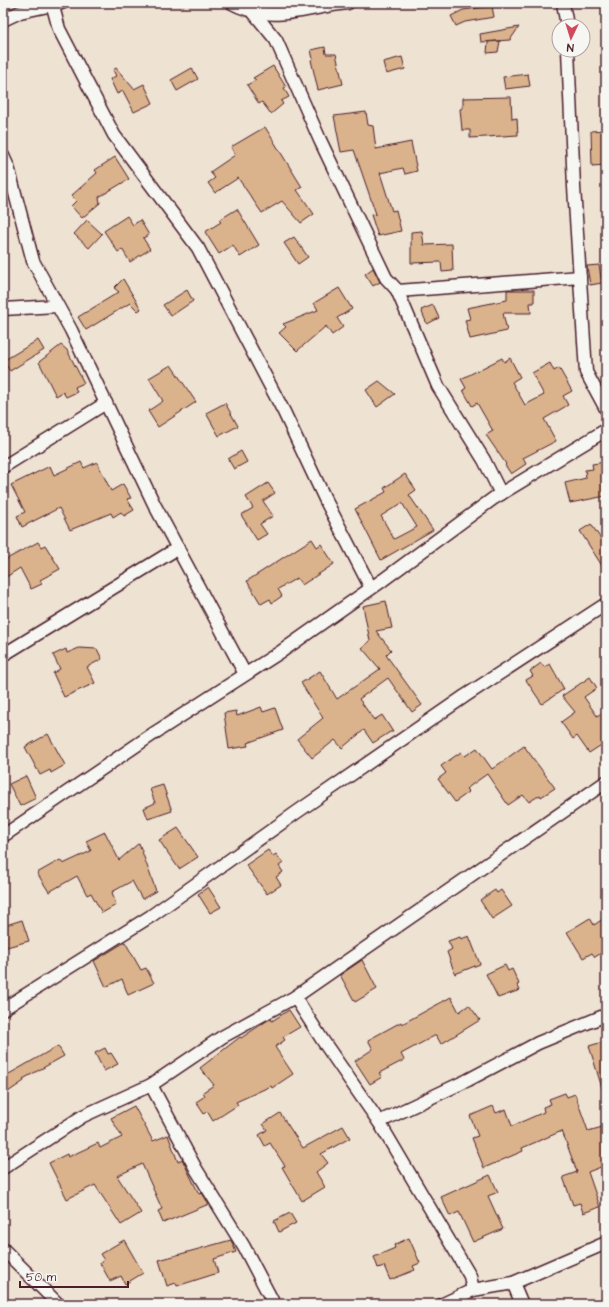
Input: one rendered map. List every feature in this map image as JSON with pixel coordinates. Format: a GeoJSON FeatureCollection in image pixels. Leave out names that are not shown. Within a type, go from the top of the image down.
{"type":"FeatureCollection","features":[{"type":"Feature","properties":{"kind":"street"},"geometry":{"type":"LineString","coordinates":[[232,3],[254,13],[286,14],[348,3]]}},
{"type":"Feature","properties":{"kind":"street"},"geometry":{"type":"LineString","coordinates":[[563,3],[566,18]]}},
{"type":"Feature","properties":{"kind":"street"},"geometry":{"type":"LineString","coordinates":[[3,20],[20,12],[55,4],[58,29],[114,135],[198,248],[284,412],[325,500],[371,588]]}},
{"type":"Feature","properties":{"kind":"street"},"geometry":{"type":"LineString","coordinates":[[254,13],[276,40],[320,140],[386,278],[397,290],[438,386],[484,460],[501,494]]}},
{"type":"Feature","properties":{"kind":"street"},"geometry":{"type":"LineString","coordinates":[[568,58],[586,372],[606,409]]}},
{"type":"Feature","properties":{"kind":"street"},"geometry":{"type":"LineString","coordinates":[[3,156],[8,167],[33,261],[106,403],[154,504],[245,674]]}},
{"type":"Feature","properties":{"kind":"street"},"geometry":{"type":"LineString","coordinates":[[397,290],[580,277]]}},
{"type":"Feature","properties":{"kind":"street"},"geometry":{"type":"LineString","coordinates":[[3,309],[57,306]]}},
{"type":"Feature","properties":{"kind":"street"},"geometry":{"type":"LineString","coordinates":[[3,467],[106,403]]}},
{"type":"Feature","properties":{"kind":"street"},"geometry":{"type":"LineString","coordinates":[[3,836],[371,588],[501,494],[606,430]]}},
{"type":"Feature","properties":{"kind":"street"},"geometry":{"type":"LineString","coordinates":[[3,656],[178,548]]}},
{"type":"Feature","properties":{"kind":"street"},"geometry":{"type":"LineString","coordinates":[[5,1004],[151,916],[297,812],[465,696],[606,604]]}},
{"type":"Feature","properties":{"kind":"street"},"geometry":{"type":"LineString","coordinates":[[3,1168],[84,1116],[151,1085],[222,1037],[295,997],[606,782]]}},
{"type":"Feature","properties":{"kind":"street"},"geometry":{"type":"LineString","coordinates":[[295,997],[323,1041],[379,1122],[470,1276],[473,1290]]}},
{"type":"Feature","properties":{"kind":"street"},"geometry":{"type":"LineString","coordinates":[[379,1122],[468,1080],[538,1043],[606,1015]]}},
{"type":"Feature","properties":{"kind":"street"},"geometry":{"type":"LineString","coordinates":[[151,1085],[196,1169],[244,1247],[274,1304]]}},
{"type":"Feature","properties":{"kind":"street"},"geometry":{"type":"LineString","coordinates":[[443,1304],[473,1290],[513,1283],[606,1244]]}},
{"type":"Feature","properties":{"kind":"street"},"geometry":{"type":"LineString","coordinates":[[3,1249],[58,1304]]}},
{"type":"Feature","properties":{"kind":"street"},"geometry":{"type":"LineString","coordinates":[[513,1283],[522,1304]]}},
{"type":"Feature","properties":{"kind":"building"},"geometry":{"type":"Polygon","coordinates":[[[492,6],[494,17],[465,22],[456,26],[451,16],[463,10],[492,6]]]}},
{"type":"Feature","properties":{"kind":"building"},"geometry":{"type":"Polygon","coordinates":[[[519,27],[510,40],[481,42],[480,34],[519,27]]]}},
{"type":"Feature","properties":{"kind":"building"},"geometry":{"type":"Polygon","coordinates":[[[500,41],[498,52],[487,53],[488,42],[500,41]]]}},
{"type":"Feature","properties":{"kind":"building"},"geometry":{"type":"Polygon","coordinates":[[[325,47],[326,54],[336,54],[343,84],[318,90],[311,60],[313,59],[311,50],[325,47]]]}},
{"type":"Feature","properties":{"kind":"building"},"geometry":{"type":"Polygon","coordinates":[[[402,57],[405,69],[386,74],[383,62],[402,57]]]}},
{"type":"Feature","properties":{"kind":"building"},"geometry":{"type":"Polygon","coordinates":[[[273,66],[286,87],[284,88],[289,97],[281,101],[283,104],[271,114],[262,102],[259,104],[247,85],[256,80],[253,78],[273,66]]]}},
{"type":"Feature","properties":{"kind":"building"},"geometry":{"type":"Polygon","coordinates":[[[116,68],[134,89],[144,84],[153,103],[134,112],[123,91],[117,94],[110,79],[116,76],[113,70],[116,68]]]}},
{"type":"Feature","properties":{"kind":"building"},"geometry":{"type":"Polygon","coordinates":[[[192,68],[198,79],[177,91],[171,80],[192,68]]]}},
{"type":"Feature","properties":{"kind":"building"},"geometry":{"type":"Polygon","coordinates":[[[528,74],[530,86],[505,89],[503,77],[528,74]]]}},
{"type":"Feature","properties":{"kind":"building"},"geometry":{"type":"Polygon","coordinates":[[[511,97],[512,119],[517,118],[518,135],[470,138],[470,130],[462,130],[460,109],[463,108],[463,98],[511,97]]]}},
{"type":"Feature","properties":{"kind":"building"},"geometry":{"type":"Polygon","coordinates":[[[366,112],[368,125],[373,126],[376,149],[411,142],[417,171],[405,174],[403,168],[380,173],[392,211],[396,210],[401,231],[378,236],[371,215],[376,214],[354,150],[341,152],[334,116],[366,112]]]}},
{"type":"Feature","properties":{"kind":"building"},"geometry":{"type":"Polygon","coordinates":[[[265,127],[302,187],[297,190],[314,214],[301,223],[282,201],[262,213],[238,178],[215,193],[208,183],[215,178],[210,172],[235,155],[231,147],[265,127]]]}},
{"type":"Feature","properties":{"kind":"building"},"geometry":{"type":"Polygon","coordinates":[[[606,130],[606,165],[592,166],[591,131],[606,130]]]}},
{"type":"Feature","properties":{"kind":"building"},"geometry":{"type":"Polygon","coordinates":[[[115,157],[129,179],[99,197],[100,203],[82,218],[71,206],[76,201],[71,196],[97,173],[95,170],[115,157]]]}},
{"type":"Feature","properties":{"kind":"building"},"geometry":{"type":"Polygon","coordinates":[[[237,209],[259,245],[240,257],[233,245],[219,254],[205,232],[221,222],[219,220],[237,209]]]}},
{"type":"Feature","properties":{"kind":"building"},"geometry":{"type":"Polygon","coordinates":[[[127,216],[133,225],[140,220],[149,235],[143,238],[150,249],[130,262],[122,249],[118,252],[104,231],[127,216]]]}},
{"type":"Feature","properties":{"kind":"building"},"geometry":{"type":"Polygon","coordinates":[[[87,220],[102,234],[89,248],[74,234],[87,220]]]}},
{"type":"Feature","properties":{"kind":"building"},"geometry":{"type":"Polygon","coordinates":[[[422,231],[424,245],[452,244],[453,271],[442,272],[441,262],[411,263],[411,232],[422,231]]]}},
{"type":"Feature","properties":{"kind":"building"},"geometry":{"type":"Polygon","coordinates":[[[294,237],[308,257],[298,264],[284,243],[294,237]]]}},
{"type":"Feature","properties":{"kind":"building"},"geometry":{"type":"Polygon","coordinates":[[[599,265],[602,283],[590,285],[587,266],[599,265]]]}},
{"type":"Feature","properties":{"kind":"building"},"geometry":{"type":"Polygon","coordinates":[[[373,268],[380,282],[373,286],[365,274],[373,268]]]}},
{"type":"Feature","properties":{"kind":"building"},"geometry":{"type":"Polygon","coordinates":[[[123,279],[141,309],[138,311],[130,303],[86,330],[78,317],[119,292],[114,288],[123,279]]]}},
{"type":"Feature","properties":{"kind":"building"},"geometry":{"type":"Polygon","coordinates":[[[339,288],[352,309],[337,318],[343,327],[332,335],[326,326],[297,351],[279,333],[286,327],[283,324],[318,310],[314,303],[339,288]]]}},
{"type":"Feature","properties":{"kind":"building"},"geometry":{"type":"Polygon","coordinates":[[[187,290],[193,301],[171,316],[163,305],[187,290]]]}},
{"type":"Feature","properties":{"kind":"building"},"geometry":{"type":"Polygon","coordinates":[[[507,290],[534,290],[534,303],[530,303],[531,313],[503,313],[507,331],[470,339],[465,320],[470,319],[467,308],[507,300],[507,290]]]}},
{"type":"Feature","properties":{"kind":"building"},"geometry":{"type":"Polygon","coordinates":[[[433,305],[439,318],[427,324],[421,310],[433,305]]]}},
{"type":"Feature","properties":{"kind":"building"},"geometry":{"type":"Polygon","coordinates":[[[38,340],[44,350],[10,371],[3,361],[38,340]]]}},
{"type":"Feature","properties":{"kind":"building"},"geometry":{"type":"Polygon","coordinates":[[[61,345],[67,350],[84,383],[75,387],[77,392],[66,397],[63,392],[56,396],[39,362],[61,345]]]}},
{"type":"Feature","properties":{"kind":"building"},"geometry":{"type":"Polygon","coordinates":[[[502,358],[504,362],[510,358],[520,377],[512,382],[525,405],[544,395],[532,373],[550,363],[554,371],[559,368],[572,391],[563,396],[568,405],[544,419],[556,441],[523,458],[526,464],[511,474],[486,435],[493,431],[477,403],[472,406],[463,390],[466,388],[461,379],[502,358]]]}},
{"type":"Feature","properties":{"kind":"building"},"geometry":{"type":"Polygon","coordinates":[[[171,365],[196,402],[158,427],[148,411],[163,401],[149,378],[171,365]]]}},
{"type":"Feature","properties":{"kind":"building"},"geometry":{"type":"Polygon","coordinates":[[[379,381],[395,394],[377,407],[366,390],[379,381]]]}},
{"type":"Feature","properties":{"kind":"building"},"geometry":{"type":"Polygon","coordinates":[[[225,403],[238,426],[219,436],[206,413],[225,403]]]}},
{"type":"Feature","properties":{"kind":"building"},"geometry":{"type":"Polygon","coordinates":[[[241,451],[247,462],[234,469],[228,459],[241,451]]]}},
{"type":"Feature","properties":{"kind":"building"},"geometry":{"type":"Polygon","coordinates":[[[81,462],[84,468],[97,462],[111,491],[123,484],[131,498],[127,499],[134,510],[124,516],[121,512],[113,517],[111,513],[70,530],[59,508],[22,527],[17,516],[25,512],[11,485],[50,466],[54,475],[81,462]]]}},
{"type":"Feature","properties":{"kind":"building"},"geometry":{"type":"Polygon","coordinates":[[[606,462],[606,496],[570,503],[565,483],[586,478],[585,470],[593,469],[592,464],[606,462]]]}},
{"type":"Feature","properties":{"kind":"building"},"geometry":{"type":"Polygon","coordinates":[[[405,474],[416,490],[409,495],[433,530],[381,560],[355,509],[386,492],[384,488],[405,474]],[[402,503],[381,516],[394,539],[417,527],[402,503]]]}},
{"type":"Feature","properties":{"kind":"building"},"geometry":{"type":"Polygon","coordinates":[[[268,483],[275,493],[263,501],[273,516],[260,524],[267,534],[257,540],[241,515],[253,508],[246,497],[268,483]]]}},
{"type":"Feature","properties":{"kind":"building"},"geometry":{"type":"Polygon","coordinates":[[[591,524],[601,539],[606,536],[606,572],[580,531],[591,524]]]}},
{"type":"Feature","properties":{"kind":"building"},"geometry":{"type":"Polygon","coordinates":[[[312,539],[317,547],[321,544],[334,564],[302,585],[297,578],[278,589],[282,596],[272,603],[270,599],[261,604],[247,581],[312,539]]]}},
{"type":"Feature","properties":{"kind":"building"},"geometry":{"type":"Polygon","coordinates":[[[38,542],[41,547],[45,545],[60,569],[40,580],[42,584],[31,589],[20,568],[3,579],[3,561],[38,542]]]}},
{"type":"Feature","properties":{"kind":"building"},"geometry":{"type":"Polygon","coordinates":[[[386,601],[392,628],[376,631],[391,650],[386,655],[422,705],[412,712],[388,678],[359,699],[374,720],[382,715],[393,732],[390,732],[373,743],[364,730],[342,748],[335,740],[312,758],[297,739],[323,718],[301,683],[320,671],[337,699],[380,669],[362,648],[370,641],[363,606],[386,601]]]}},
{"type":"Feature","properties":{"kind":"building"},"geometry":{"type":"Polygon","coordinates":[[[79,648],[97,649],[102,659],[87,667],[95,683],[64,697],[53,673],[60,669],[53,655],[66,649],[67,653],[79,648]]]}},
{"type":"Feature","properties":{"kind":"building"},"geometry":{"type":"Polygon","coordinates":[[[541,663],[544,667],[550,664],[564,689],[542,704],[526,680],[533,676],[530,671],[541,663]]]}},
{"type":"Feature","properties":{"kind":"building"},"geometry":{"type":"Polygon","coordinates":[[[590,677],[597,688],[584,697],[597,716],[606,710],[606,742],[589,753],[577,736],[573,739],[561,722],[575,712],[562,696],[590,677]]]}},
{"type":"Feature","properties":{"kind":"building"},"geometry":{"type":"Polygon","coordinates":[[[261,707],[263,712],[275,708],[283,730],[247,743],[248,746],[229,749],[224,713],[236,711],[237,716],[261,707]]]}},
{"type":"Feature","properties":{"kind":"building"},"geometry":{"type":"Polygon","coordinates":[[[48,734],[65,765],[51,773],[50,770],[40,775],[25,747],[48,734]]]}},
{"type":"Feature","properties":{"kind":"building"},"geometry":{"type":"Polygon","coordinates":[[[524,746],[555,788],[541,797],[540,795],[529,802],[523,795],[508,805],[487,774],[466,789],[469,792],[455,802],[438,779],[446,773],[441,766],[461,752],[465,756],[477,748],[492,769],[524,746]]]}},
{"type":"Feature","properties":{"kind":"building"},"geometry":{"type":"Polygon","coordinates":[[[26,776],[36,798],[20,806],[9,784],[26,776]]]}},
{"type":"Feature","properties":{"kind":"building"},"geometry":{"type":"Polygon","coordinates":[[[163,785],[172,811],[148,819],[144,808],[155,803],[150,789],[163,785]]]}},
{"type":"Feature","properties":{"kind":"building"},"geometry":{"type":"Polygon","coordinates":[[[178,828],[198,857],[179,869],[159,840],[178,828]]]}},
{"type":"Feature","properties":{"kind":"building"},"geometry":{"type":"Polygon","coordinates":[[[105,832],[119,860],[139,843],[156,891],[142,899],[132,881],[112,892],[116,905],[102,913],[91,893],[87,895],[77,876],[49,892],[37,873],[60,860],[63,864],[91,851],[86,841],[105,832]]]}},
{"type":"Feature","properties":{"kind":"building"},"geometry":{"type":"Polygon","coordinates":[[[268,850],[273,856],[276,854],[283,863],[279,866],[283,872],[276,877],[281,885],[267,894],[246,865],[268,850]]]}},
{"type":"Feature","properties":{"kind":"building"},"geometry":{"type":"Polygon","coordinates":[[[208,887],[221,907],[210,913],[198,894],[208,887]]]}},
{"type":"Feature","properties":{"kind":"building"},"geometry":{"type":"Polygon","coordinates":[[[495,890],[497,893],[501,890],[512,906],[492,919],[480,900],[495,890]]]}},
{"type":"Feature","properties":{"kind":"building"},"geometry":{"type":"Polygon","coordinates":[[[606,917],[606,950],[595,957],[592,953],[583,958],[567,932],[590,918],[594,925],[606,917]]]}},
{"type":"Feature","properties":{"kind":"building"},"geometry":{"type":"Polygon","coordinates":[[[22,920],[29,941],[3,948],[3,926],[22,920]]]}},
{"type":"Feature","properties":{"kind":"building"},"geometry":{"type":"Polygon","coordinates":[[[469,936],[480,964],[455,974],[447,952],[452,949],[448,941],[469,936]]]}},
{"type":"Feature","properties":{"kind":"building"},"geometry":{"type":"Polygon","coordinates":[[[125,942],[141,970],[146,968],[154,983],[128,995],[122,979],[106,987],[94,961],[125,942]]]}},
{"type":"Feature","properties":{"kind":"building"},"geometry":{"type":"Polygon","coordinates":[[[362,960],[377,989],[355,1002],[340,975],[362,960]]]}},
{"type":"Feature","properties":{"kind":"building"},"geometry":{"type":"Polygon","coordinates":[[[505,965],[508,971],[512,969],[519,984],[517,985],[520,990],[498,998],[486,974],[505,965]]]}},
{"type":"Feature","properties":{"kind":"building"},"geometry":{"type":"Polygon","coordinates":[[[451,997],[459,1012],[469,1005],[480,1020],[441,1044],[436,1035],[401,1054],[404,1060],[379,1073],[382,1077],[370,1084],[355,1061],[373,1049],[368,1040],[401,1022],[402,1024],[451,997]]]}},
{"type":"Feature","properties":{"kind":"building"},"geometry":{"type":"Polygon","coordinates":[[[289,1010],[300,1027],[283,1037],[285,1040],[275,1047],[293,1074],[272,1088],[271,1086],[236,1102],[238,1105],[213,1121],[207,1111],[204,1114],[196,1102],[205,1096],[203,1092],[214,1085],[200,1068],[240,1037],[241,1038],[268,1020],[271,1019],[272,1021],[289,1010]]]}},
{"type":"Feature","properties":{"kind":"building"},"geometry":{"type":"Polygon","coordinates":[[[606,1041],[606,1090],[603,1091],[589,1046],[606,1041]]]}},
{"type":"Feature","properties":{"kind":"building"},"geometry":{"type":"Polygon","coordinates":[[[58,1046],[64,1056],[23,1079],[24,1081],[8,1092],[3,1085],[3,1069],[9,1074],[58,1046]]]}},
{"type":"Feature","properties":{"kind":"building"},"geometry":{"type":"Polygon","coordinates":[[[105,1048],[108,1054],[111,1053],[118,1064],[104,1071],[95,1053],[105,1048]]]}},
{"type":"Feature","properties":{"kind":"building"},"geometry":{"type":"Polygon","coordinates":[[[565,1093],[567,1097],[575,1094],[588,1131],[606,1126],[606,1165],[588,1172],[600,1207],[583,1213],[580,1203],[573,1205],[563,1177],[577,1172],[562,1131],[522,1148],[523,1151],[484,1168],[472,1138],[478,1136],[470,1116],[493,1106],[496,1113],[506,1109],[512,1126],[544,1112],[543,1107],[551,1104],[549,1099],[565,1093]]]}},
{"type":"Feature","properties":{"kind":"building"},"geometry":{"type":"Polygon","coordinates":[[[134,1106],[153,1141],[168,1135],[178,1162],[182,1159],[199,1194],[202,1193],[209,1204],[163,1223],[158,1211],[162,1209],[142,1164],[117,1176],[141,1213],[121,1225],[95,1185],[67,1199],[49,1163],[67,1154],[68,1157],[98,1143],[100,1148],[122,1137],[111,1118],[134,1106]]]}},
{"type":"Feature","properties":{"kind":"building"},"geometry":{"type":"Polygon","coordinates":[[[280,1113],[303,1148],[343,1126],[350,1138],[321,1154],[328,1163],[316,1172],[325,1187],[302,1201],[282,1167],[285,1166],[270,1143],[265,1146],[259,1135],[267,1130],[263,1124],[280,1113]]]}},
{"type":"Feature","properties":{"kind":"building"},"geometry":{"type":"Polygon","coordinates":[[[490,1175],[498,1192],[488,1196],[503,1229],[473,1242],[459,1212],[450,1216],[441,1197],[490,1175]]]}},
{"type":"Feature","properties":{"kind":"building"},"geometry":{"type":"Polygon","coordinates":[[[290,1213],[296,1223],[279,1232],[274,1221],[290,1213]]]}},
{"type":"Feature","properties":{"kind":"building"},"geometry":{"type":"Polygon","coordinates":[[[409,1238],[420,1263],[413,1266],[415,1270],[390,1280],[384,1266],[378,1268],[374,1257],[395,1248],[394,1245],[409,1238]]]}},
{"type":"Feature","properties":{"kind":"building"},"geometry":{"type":"Polygon","coordinates":[[[124,1240],[143,1273],[125,1284],[121,1276],[110,1281],[100,1263],[104,1260],[100,1254],[124,1240]]]}},
{"type":"Feature","properties":{"kind":"building"},"geometry":{"type":"Polygon","coordinates":[[[231,1240],[236,1252],[214,1259],[218,1273],[177,1286],[176,1283],[167,1286],[159,1260],[231,1240]]]}}]}
